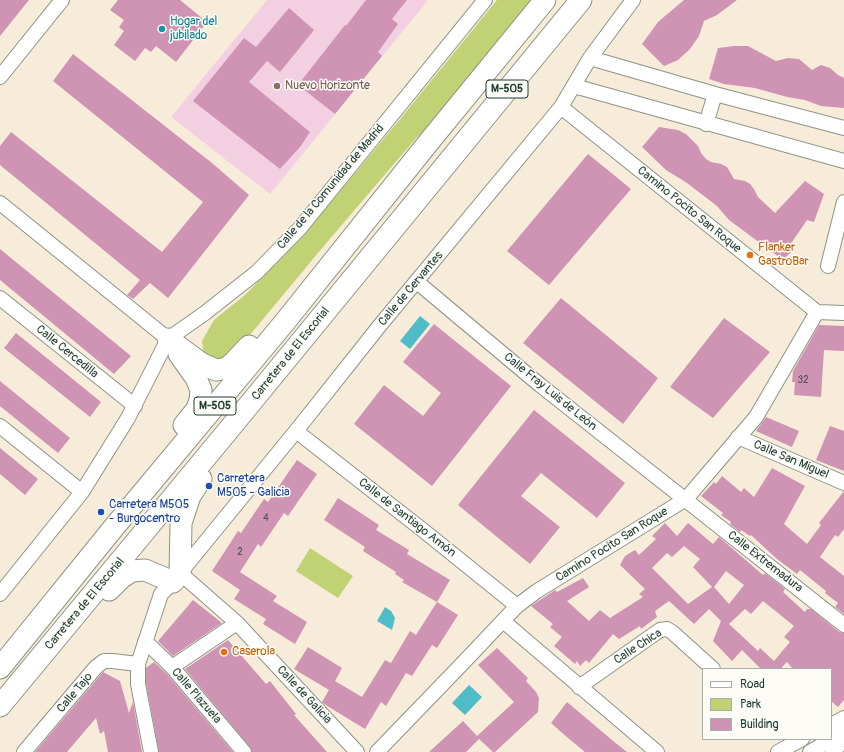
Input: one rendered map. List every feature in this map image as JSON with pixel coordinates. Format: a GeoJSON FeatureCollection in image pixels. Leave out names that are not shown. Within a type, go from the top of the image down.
{"type":"FeatureCollection","features":[{"type":"Feature","properties":{"kind":"highway","name":"Carretera de El Escorial"},"geometry":{"type":"LineString","coordinates":[[0,668],[115,526],[284,323],[545,0]]}},
{"type":"Feature","properties":{"kind":"highway","name":"Carretera de El Escorial"},"geometry":{"type":"LineString","coordinates":[[0,706],[226,433],[580,0]]}},
{"type":"Feature","properties":{"kind":"highway","name":"M-505"},"geometry":{"type":"LineString","coordinates":[[168,339],[202,364],[216,370],[227,368],[234,362],[428,143]]}},
{"type":"Feature","properties":{"kind":"highway","name":"M-505"},"geometry":{"type":"LineString","coordinates":[[27,636],[66,570],[197,409],[201,390],[196,378],[168,339]]}},
{"type":"Feature","properties":{"kind":"highway","name":"M-505"},"geometry":{"type":"LineString","coordinates":[[176,577],[181,523],[190,496],[226,433]]}},
{"type":"Feature","properties":{"kind":"highway"},"geometry":{"type":"LineString","coordinates":[[0,706],[121,578],[132,571],[145,570],[176,577]]}},
{"type":"Feature","properties":{"kind":"street"},"geometry":{"type":"LineString","coordinates":[[0,77],[62,0]]}},
{"type":"Feature","properties":{"kind":"street","name":"Calle de la Comunidad de Madrid"},"geometry":{"type":"LineString","coordinates":[[2,588],[82,492],[135,406],[168,339],[205,313],[257,272],[300,228],[485,0]]}},
{"type":"Feature","properties":{"kind":"street","name":"Calle de Cervantes"},"geometry":{"type":"LineString","coordinates":[[151,752],[138,684],[138,664],[161,594],[560,107],[590,58],[633,0]]}},
{"type":"Feature","properties":{"kind":"street"},"geometry":{"type":"LineString","coordinates":[[590,58],[715,94],[844,128]]}},
{"type":"Feature","properties":{"kind":"street"},"geometry":{"type":"LineString","coordinates":[[574,86],[706,124],[844,161]]}},
{"type":"Feature","properties":{"kind":"street"},"geometry":{"type":"LineString","coordinates":[[706,124],[715,94]]}},
{"type":"Feature","properties":{"kind":"street","name":"Camino Pocito San Roque"},"geometry":{"type":"LineString","coordinates":[[376,752],[517,606],[537,591],[686,499],[756,417],[817,312],[560,107]]}},
{"type":"Feature","properties":{"kind":"street"},"geometry":{"type":"LineString","coordinates":[[828,266],[844,202]]}},
{"type":"Feature","properties":{"kind":"street"},"geometry":{"type":"LineString","coordinates":[[0,204],[168,339]]}},
{"type":"Feature","properties":{"kind":"street","name":"Calle Fray Luis de León"},"geometry":{"type":"LineString","coordinates":[[417,282],[540,385],[686,499]]}},
{"type":"Feature","properties":{"kind":"street","name":"Calle Cercedilla"},"geometry":{"type":"LineString","coordinates":[[0,298],[135,406]]}},
{"type":"Feature","properties":{"kind":"street"},"geometry":{"type":"LineString","coordinates":[[817,312],[844,313]]}},
{"type":"Feature","properties":{"kind":"street"},"geometry":{"type":"LineString","coordinates":[[0,426],[82,492]]}},
{"type":"Feature","properties":{"kind":"street","name":"Calle de Santiago Amón"},"geometry":{"type":"LineString","coordinates":[[296,431],[517,606]]}},
{"type":"Feature","properties":{"kind":"street","name":"Calle San Miguel"},"geometry":{"type":"LineString","coordinates":[[738,438],[844,483]]}},
{"type":"Feature","properties":{"kind":"street","name":"Calle Extremadura"},"geometry":{"type":"LineString","coordinates":[[686,499],[844,625]]}},
{"type":"Feature","properties":{"kind":"street","name":"Calle de Galicia"},"geometry":{"type":"LineString","coordinates":[[176,577],[237,623],[357,752]]}},
{"type":"Feature","properties":{"kind":"street"},"geometry":{"type":"LineString","coordinates":[[503,621],[657,752]]}},
{"type":"Feature","properties":{"kind":"street"},"geometry":{"type":"LineString","coordinates":[[172,667],[237,623]]}},
{"type":"Feature","properties":{"kind":"street","name":"Calle Chica"},"geometry":{"type":"LineString","coordinates":[[579,687],[660,630],[667,629],[672,632],[712,668]]}},
{"type":"Feature","properties":{"kind":"street","name":"Calle Plazuela"},"geometry":{"type":"LineString","coordinates":[[145,642],[172,667],[244,752]]}},
{"type":"Feature","properties":{"kind":"street","name":"Calle Tajo"},"geometry":{"type":"LineString","coordinates":[[24,752],[96,667],[104,661],[138,664]]}},
{"type":"Feature","properties":{"kind":"street"},"geometry":{"type":"LineString","coordinates":[[832,752],[840,733],[844,718]]}},
{"type":"Feature","properties":{"kind":"street"},"geometry":{"type":"LineString","coordinates":[[778,752],[796,740]]}},
{"type":"Feature","properties":{"kind":"street"},"geometry":{"type":"LineString","coordinates":[[810,752],[829,740]]}},
{"type":"Feature","properties":{"kind":"shaded area","name":"Nuevo Horizonte"},"geometry":{"type":"Polygon","coordinates":[[[267,0],[428,0],[270,194],[171,117],[267,0]]]}},
{"type":"Feature","properties":{"kind":"green space"},"geometry":{"type":"Polygon","coordinates":[[[497,0],[535,0],[426,129],[417,137],[323,247],[229,360],[215,362],[204,356],[202,341],[214,320],[245,295],[301,238],[497,0]]]}},
{"type":"Feature","properties":{"kind":"green space"},"geometry":{"type":"Polygon","coordinates":[[[310,548],[353,576],[338,598],[296,571],[310,548]]]}},
{"type":"Feature","properties":{"kind":"water"},"geometry":{"type":"Polygon","coordinates":[[[420,316],[430,324],[410,349],[400,341],[420,316]]]}},
{"type":"Feature","properties":{"kind":"water"},"geometry":{"type":"Polygon","coordinates":[[[385,607],[391,611],[395,618],[392,630],[377,621],[385,607]]]}},
{"type":"Feature","properties":{"kind":"water"},"geometry":{"type":"Polygon","coordinates":[[[469,685],[482,697],[465,715],[452,703],[469,685]]]}},
{"type":"Feature","properties":{"kind":"building"},"geometry":{"type":"Polygon","coordinates":[[[0,0],[29,0],[0,36],[0,0]]]}},
{"type":"Feature","properties":{"kind":"building","name":"Hogar del jubilado"},"geometry":{"type":"Polygon","coordinates":[[[118,0],[180,0],[207,22],[176,62],[156,46],[151,52],[145,48],[135,61],[114,45],[124,31],[119,27],[124,20],[110,10],[118,0]]]}},
{"type":"Feature","properties":{"kind":"building"},"geometry":{"type":"Polygon","coordinates":[[[366,0],[407,0],[392,19],[398,24],[378,52],[382,56],[335,114],[298,85],[366,0]]]}},
{"type":"Feature","properties":{"kind":"building"},"geometry":{"type":"Polygon","coordinates":[[[684,0],[737,0],[717,15],[704,21],[699,36],[690,49],[678,60],[664,66],[642,44],[658,22],[684,0]]]}},
{"type":"Feature","properties":{"kind":"building"},"geometry":{"type":"Polygon","coordinates":[[[289,8],[314,30],[280,72],[267,61],[249,82],[310,132],[300,147],[280,169],[193,101],[244,38],[256,47],[289,8]]]}},
{"type":"Feature","properties":{"kind":"building"},"geometry":{"type":"Polygon","coordinates":[[[748,46],[776,61],[788,58],[799,59],[812,70],[821,65],[830,68],[844,78],[844,108],[821,106],[805,100],[787,97],[755,88],[724,84],[709,79],[718,48],[748,46]]]}},
{"type":"Feature","properties":{"kind":"building"},"geometry":{"type":"Polygon","coordinates":[[[73,54],[212,163],[249,195],[168,298],[150,283],[133,299],[127,295],[140,280],[0,165],[0,146],[11,132],[162,252],[203,202],[53,81],[73,54]]]}},
{"type":"Feature","properties":{"kind":"building"},"geometry":{"type":"Polygon","coordinates":[[[659,127],[678,130],[686,134],[698,146],[706,159],[727,167],[734,179],[745,181],[750,184],[758,197],[775,213],[805,181],[824,194],[814,222],[807,220],[790,245],[795,248],[783,260],[729,220],[717,206],[687,183],[666,170],[642,147],[659,127]]]}},
{"type":"Feature","properties":{"kind":"building"},"geometry":{"type":"Polygon","coordinates":[[[588,154],[631,189],[549,285],[507,251],[588,154]]]}},
{"type":"Feature","properties":{"kind":"building"},"geometry":{"type":"Polygon","coordinates":[[[0,249],[131,356],[114,374],[0,280],[0,249]]]}},
{"type":"Feature","properties":{"kind":"building"},"geometry":{"type":"Polygon","coordinates":[[[561,298],[658,378],[623,424],[523,343],[561,298]]]}},
{"type":"Feature","properties":{"kind":"building"},"geometry":{"type":"Polygon","coordinates":[[[724,318],[770,352],[713,418],[670,387],[724,318]]]}},
{"type":"Feature","properties":{"kind":"building"},"geometry":{"type":"Polygon","coordinates":[[[434,324],[511,386],[432,486],[354,424],[384,385],[423,416],[441,393],[403,362],[434,324]]]}},
{"type":"Feature","properties":{"kind":"building"},"geometry":{"type":"Polygon","coordinates":[[[819,325],[844,326],[844,351],[824,350],[821,397],[794,395],[795,382],[792,382],[793,371],[819,325]]]}},
{"type":"Feature","properties":{"kind":"building"},"geometry":{"type":"Polygon","coordinates":[[[16,333],[101,402],[90,417],[4,348],[16,333]]]}},
{"type":"Feature","properties":{"kind":"building"},"geometry":{"type":"Polygon","coordinates":[[[0,381],[70,438],[58,453],[0,406],[0,381]]]}},
{"type":"Feature","properties":{"kind":"building"},"geometry":{"type":"Polygon","coordinates":[[[534,410],[625,483],[597,518],[541,473],[521,496],[560,527],[530,564],[458,505],[534,410]]]}},
{"type":"Feature","properties":{"kind":"building"},"geometry":{"type":"Polygon","coordinates":[[[766,417],[799,431],[792,447],[756,431],[766,417]]]}},
{"type":"Feature","properties":{"kind":"building"},"geometry":{"type":"Polygon","coordinates":[[[830,426],[844,431],[844,471],[816,460],[830,426]]]}},
{"type":"Feature","properties":{"kind":"building"},"geometry":{"type":"Polygon","coordinates":[[[0,448],[38,479],[25,495],[0,474],[0,448]]]}},
{"type":"Feature","properties":{"kind":"building"},"geometry":{"type":"Polygon","coordinates":[[[297,460],[317,474],[288,516],[284,513],[261,547],[258,544],[240,572],[277,596],[273,601],[307,622],[295,644],[263,624],[266,619],[234,599],[240,590],[212,571],[238,531],[241,533],[264,499],[268,502],[297,460]]]}},
{"type":"Feature","properties":{"kind":"building"},"geometry":{"type":"Polygon","coordinates":[[[772,468],[805,486],[784,524],[807,544],[821,525],[819,523],[844,491],[844,529],[838,537],[835,535],[820,557],[844,576],[844,614],[835,607],[838,603],[825,593],[826,591],[800,570],[797,574],[777,559],[751,535],[750,536],[741,530],[740,532],[730,524],[731,522],[721,515],[723,513],[701,496],[714,482],[716,484],[722,476],[741,492],[744,488],[754,497],[772,468]]]}},
{"type":"Feature","properties":{"kind":"building"},"geometry":{"type":"Polygon","coordinates":[[[338,498],[379,525],[376,530],[409,550],[407,554],[450,580],[437,602],[402,582],[404,580],[395,574],[396,572],[363,551],[365,547],[324,520],[338,498]]]}},
{"type":"Feature","properties":{"kind":"building"},"geometry":{"type":"Polygon","coordinates":[[[665,523],[677,536],[688,523],[713,544],[719,537],[763,575],[765,573],[785,589],[783,592],[805,612],[807,609],[811,609],[839,632],[844,633],[844,700],[838,707],[832,702],[832,668],[792,668],[787,662],[782,668],[760,668],[742,650],[732,661],[713,641],[721,621],[709,609],[694,624],[669,601],[655,611],[657,617],[641,629],[640,626],[619,639],[613,634],[589,663],[586,660],[580,666],[577,661],[575,664],[554,646],[562,637],[550,627],[553,624],[531,606],[555,590],[557,592],[583,578],[589,587],[567,601],[589,621],[600,610],[610,618],[643,597],[639,594],[645,589],[620,565],[625,556],[635,550],[639,555],[656,539],[652,536],[665,523]],[[684,546],[672,557],[667,553],[652,568],[688,604],[712,587],[693,567],[700,559],[684,546]],[[726,571],[714,587],[729,604],[744,585],[726,571]],[[763,601],[751,614],[745,609],[729,624],[758,651],[760,648],[774,661],[790,642],[784,637],[794,626],[763,601]]]}},
{"type":"Feature","properties":{"kind":"building"},"geometry":{"type":"Polygon","coordinates":[[[193,600],[222,623],[173,656],[158,641],[193,600]]]}},
{"type":"Feature","properties":{"kind":"building"},"geometry":{"type":"Polygon","coordinates":[[[437,602],[458,615],[437,648],[432,645],[412,676],[406,673],[386,706],[381,702],[365,729],[324,704],[322,702],[329,690],[294,669],[308,647],[342,668],[335,681],[362,697],[385,660],[391,663],[410,631],[416,635],[437,602]]]}},
{"type":"Feature","properties":{"kind":"building"},"geometry":{"type":"Polygon","coordinates":[[[228,640],[266,684],[270,681],[296,714],[294,715],[327,752],[252,752],[250,747],[185,669],[228,640]]]}},
{"type":"Feature","properties":{"kind":"building"},"geometry":{"type":"Polygon","coordinates":[[[497,648],[528,678],[526,681],[536,692],[539,698],[538,712],[495,752],[493,752],[479,739],[466,752],[429,752],[463,721],[477,736],[514,702],[478,665],[497,648]]]}},
{"type":"Feature","properties":{"kind":"building"},"geometry":{"type":"Polygon","coordinates":[[[154,662],[166,673],[233,752],[159,752],[146,683],[146,668],[154,662]]]}},
{"type":"Feature","properties":{"kind":"building"},"geometry":{"type":"Polygon","coordinates":[[[103,672],[120,681],[129,713],[133,702],[142,752],[108,752],[104,731],[100,734],[96,718],[67,752],[35,752],[103,672]]]}},
{"type":"Feature","properties":{"kind":"building"},"geometry":{"type":"Polygon","coordinates":[[[567,702],[627,752],[585,752],[568,738],[551,723],[567,702]]]}},
{"type":"Feature","properties":{"kind":"place","name":"Hogar del jubilado"},"geometry":{"type":"Point","coordinates":[162,29]}},
{"type":"Feature","properties":{"kind":"place","name":"Nuevo Horizonte"},"geometry":{"type":"Point","coordinates":[277,86]}},
{"type":"Feature","properties":{"kind":"place","name":"Flanker GastroBar"},"geometry":{"type":"Point","coordinates":[750,255]}},
{"type":"Feature","properties":{"kind":"place","name":"Carretera M505 - Galicia"},"geometry":{"type":"Point","coordinates":[209,486]}},
{"type":"Feature","properties":{"kind":"place","name":"Carretera M505 - Burgocentro"},"geometry":{"type":"Point","coordinates":[101,512]}},
{"type":"Feature","properties":{"kind":"place","name":"Caserola"},"geometry":{"type":"Point","coordinates":[224,652]}}]}
